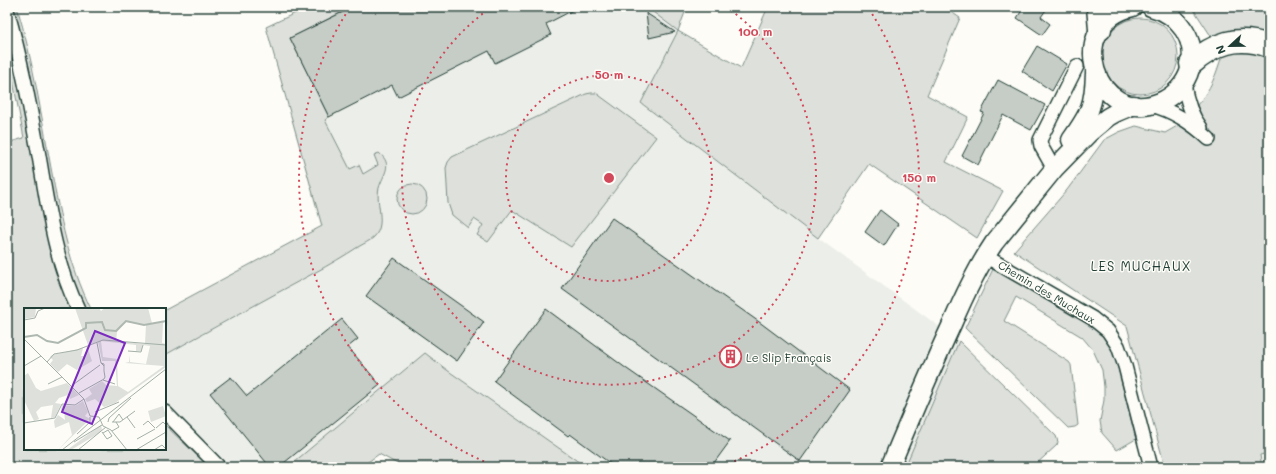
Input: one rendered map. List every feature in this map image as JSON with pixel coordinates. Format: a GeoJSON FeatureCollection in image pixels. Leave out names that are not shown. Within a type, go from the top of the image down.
{"type":"FeatureCollection","features":[{"type":"Feature","properties":{"kind":"highway"},"geometry":{"type":"LineString","coordinates":[[1100,29],[1117,9]]}},
{"type":"Feature","properties":{"kind":"highway"},"geometry":{"type":"LineString","coordinates":[[1187,74],[1205,52],[1223,44],[1248,41],[1269,46]]}},
{"type":"Feature","properties":{"kind":"main road"},"geometry":{"type":"LineString","coordinates":[[890,467],[938,354],[985,256],[1006,226],[1054,169],[1108,117],[1115,113],[1142,105],[1157,103],[1169,97],[1175,93],[1187,74],[1190,45],[1186,32],[1178,22],[1158,8]]}},
{"type":"Feature","properties":{"kind":"main road"},"geometry":{"type":"LineString","coordinates":[[1054,169],[1091,110],[1094,95],[1095,73],[1093,51],[1095,40],[1100,29]]}},
{"type":"Feature","properties":{"kind":"main road"},"geometry":{"type":"LineString","coordinates":[[1095,73],[1101,83],[1113,96],[1123,102],[1142,105]]}},
{"type":"Feature","properties":{"kind":"street"},"geometry":{"type":"LineString","coordinates":[[7,10],[28,98],[49,218],[67,282],[78,308]]}},
{"type":"Feature","properties":{"kind":"street"},"geometry":{"type":"LineString","coordinates":[[1054,169],[1044,153],[1040,140],[1077,66]]}},
{"type":"Feature","properties":{"kind":"street"},"geometry":{"type":"LineString","coordinates":[[1142,105],[1169,111],[1198,129],[1209,139],[1194,118],[1189,106],[1187,74]]}},
{"type":"Feature","properties":{"kind":"street","name":"Chemin des Muchaux"},"geometry":{"type":"LineString","coordinates":[[985,256],[1092,318],[1108,331],[1118,346],[1125,366],[1151,467]]}},
{"type":"Feature","properties":{"kind":"street"},"geometry":{"type":"LineString","coordinates":[[166,413],[219,467]]}},
{"type":"Feature","properties":{"kind":"shaded area"},"geometry":{"type":"Polygon","coordinates":[[[7,7],[17,7],[28,47],[54,186],[66,240],[83,292],[91,308],[24,308],[24,450],[166,450],[166,426],[209,467],[7,467],[7,143],[24,138],[7,50],[7,7]]]}},
{"type":"Feature","properties":{"kind":"shaded area"},"geometry":{"type":"Polygon","coordinates":[[[308,7],[649,7],[649,9],[678,31],[641,103],[818,238],[959,341],[905,467],[586,467],[425,354],[288,467],[227,467],[166,401],[166,354],[331,263],[266,27],[308,7]]]}},
{"type":"Feature","properties":{"kind":"shaded area"},"geometry":{"type":"Polygon","coordinates":[[[308,7],[352,7],[290,38],[329,117],[325,120],[350,169],[359,165],[363,174],[378,165],[374,155],[379,153],[386,162],[386,170],[378,194],[380,226],[378,232],[371,240],[331,264],[166,354],[166,309],[322,226],[266,27],[308,7]]]}},
{"type":"Feature","properties":{"kind":"shaded area"},"geometry":{"type":"Polygon","coordinates":[[[649,7],[687,7],[678,31],[649,9],[649,7]]]}},
{"type":"Feature","properties":{"kind":"shaded area"},"geometry":{"type":"Polygon","coordinates":[[[768,7],[944,7],[960,18],[927,95],[968,117],[946,162],[1003,191],[977,238],[869,164],[818,238],[641,103],[678,31],[741,68],[768,7]]]}},
{"type":"Feature","properties":{"kind":"shaded area"},"geometry":{"type":"Polygon","coordinates":[[[1192,7],[1269,7],[1269,37],[1213,39],[1192,7]]]}},
{"type":"Feature","properties":{"kind":"shaded area"},"geometry":{"type":"Polygon","coordinates":[[[1140,18],[1154,21],[1167,29],[1175,42],[1178,56],[1175,70],[1167,83],[1154,91],[1140,94],[1126,91],[1113,83],[1105,70],[1102,56],[1105,42],[1113,29],[1126,21],[1140,18]]]}},
{"type":"Feature","properties":{"kind":"shaded area"},"geometry":{"type":"Polygon","coordinates":[[[1239,51],[1260,52],[1269,56],[1269,453],[1260,455],[1262,467],[1165,467],[1127,326],[1014,251],[1067,190],[1104,140],[1119,132],[1136,126],[1165,133],[1179,125],[1206,145],[1212,136],[1203,122],[1197,105],[1212,82],[1222,55],[1239,51]]]}},
{"type":"Feature","properties":{"kind":"shaded area"},"geometry":{"type":"Polygon","coordinates":[[[591,93],[596,93],[656,137],[571,247],[512,210],[488,242],[477,235],[483,225],[474,219],[468,228],[452,215],[448,203],[446,168],[452,157],[591,93]]]}},
{"type":"Feature","properties":{"kind":"shaded area"},"geometry":{"type":"Polygon","coordinates":[[[412,184],[423,188],[427,199],[423,210],[412,214],[401,210],[397,199],[401,188],[412,184]]]}},
{"type":"Feature","properties":{"kind":"shaded area"},"geometry":{"type":"Polygon","coordinates":[[[993,269],[1004,272],[1098,329],[1112,344],[1136,439],[1117,450],[1102,433],[1100,421],[1104,400],[1104,387],[1102,370],[1093,350],[1082,337],[1016,297],[1004,321],[1069,362],[1071,365],[1078,425],[1068,428],[965,328],[993,269]]]}},
{"type":"Feature","properties":{"kind":"shaded area"},"geometry":{"type":"Polygon","coordinates":[[[959,341],[1056,436],[1058,442],[1057,445],[1033,467],[905,467],[959,341]]]}},
{"type":"Feature","properties":{"kind":"shaded area"},"geometry":{"type":"Polygon","coordinates":[[[425,353],[586,467],[403,467],[379,454],[361,467],[288,467],[425,353]]]}},
{"type":"Feature","properties":{"kind":"building"},"geometry":{"type":"Polygon","coordinates":[[[353,7],[579,7],[546,24],[551,35],[495,63],[489,51],[398,97],[392,85],[329,117],[290,38],[353,7]]]}},
{"type":"Feature","properties":{"kind":"building"},"geometry":{"type":"Polygon","coordinates":[[[1024,7],[1048,7],[1041,17],[1050,24],[1042,35],[1017,18],[1024,7]]]}},
{"type":"Feature","properties":{"kind":"building"},"geometry":{"type":"Polygon","coordinates":[[[646,13],[675,32],[649,38],[646,13]]]}},
{"type":"Feature","properties":{"kind":"building"},"geometry":{"type":"Polygon","coordinates":[[[1037,46],[1067,64],[1052,91],[1022,71],[1037,46]]]}},
{"type":"Feature","properties":{"kind":"building"},"geometry":{"type":"Polygon","coordinates":[[[998,80],[1045,105],[1031,130],[1003,115],[978,165],[962,156],[984,113],[981,112],[998,80]]]}},
{"type":"Feature","properties":{"kind":"building"},"geometry":{"type":"Polygon","coordinates":[[[880,210],[898,224],[884,246],[865,232],[880,210]]]}},
{"type":"Feature","properties":{"kind":"building","name":"Le Slip Français"},"geometry":{"type":"Polygon","coordinates":[[[612,218],[762,324],[850,390],[800,461],[562,289],[612,218]]]}},
{"type":"Feature","properties":{"kind":"building"},"geometry":{"type":"Polygon","coordinates":[[[394,258],[484,322],[457,361],[366,296],[394,258]]]}},
{"type":"Feature","properties":{"kind":"building"},"geometry":{"type":"Polygon","coordinates":[[[546,309],[627,369],[730,441],[711,467],[615,467],[570,434],[568,436],[494,381],[546,309]]]}},
{"type":"Feature","properties":{"kind":"building"},"geometry":{"type":"Polygon","coordinates":[[[342,319],[358,339],[348,347],[380,385],[279,467],[270,467],[210,393],[231,377],[247,396],[342,319]]]}},
{"type":"Feature","properties":{"kind":"place","name":"Le Slip Français"},"geometry":{"type":"Point","coordinates":[731,357]}},
{"type":"Feature","properties":{"kind":"district","name":"LES MUCHAUX"},"geometry":{"type":"Point","coordinates":[1141,265]}}]}
